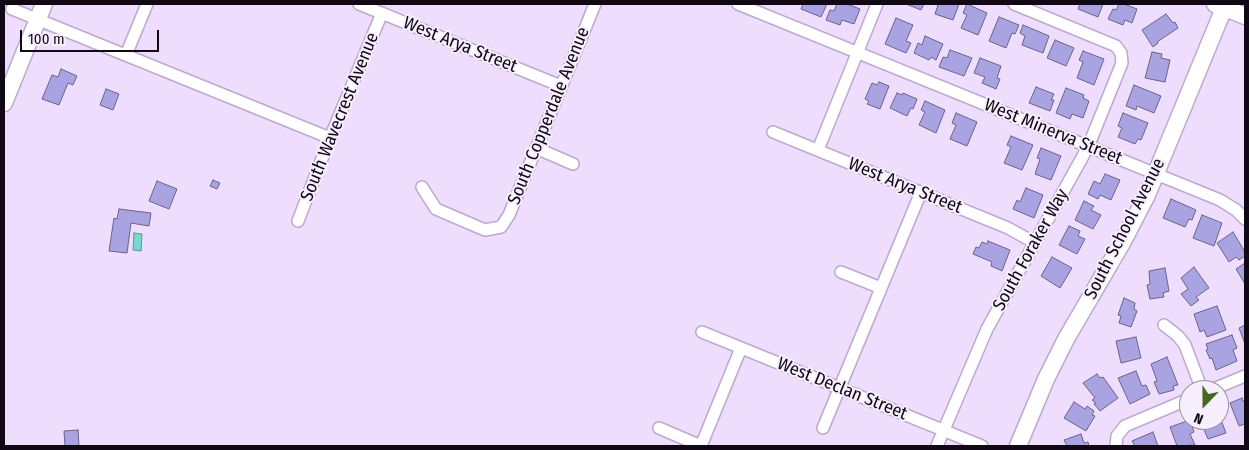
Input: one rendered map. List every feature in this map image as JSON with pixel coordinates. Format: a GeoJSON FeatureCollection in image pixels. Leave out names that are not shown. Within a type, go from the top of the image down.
{"type":"FeatureCollection","features":[{"type":"Feature","properties":{"kind":"street"},"geometry":{"type":"LineString","coordinates":[[4,103],[44,4]]}},
{"type":"Feature","properties":{"kind":"street"},"geometry":{"type":"LineString","coordinates":[[126,55],[147,4]]}},
{"type":"Feature","properties":{"kind":"street","name":"West Arya Street"},"geometry":{"type":"LineString","coordinates":[[359,4],[561,86]]}},
{"type":"Feature","properties":{"kind":"street","name":"South Copperdale Avenue"},"geometry":{"type":"LineString","coordinates":[[422,187],[436,209],[485,230],[501,226],[509,215],[595,4]]}},
{"type":"Feature","properties":{"kind":"street","name":"West Minerva Street"},"geometry":{"type":"LineString","coordinates":[[738,4],[1220,200],[1236,210],[1245,219]]}},
{"type":"Feature","properties":{"kind":"street"},"geometry":{"type":"LineString","coordinates":[[818,150],[877,4]]}},
{"type":"Feature","properties":{"kind":"street","name":"South Foraker Way"},"geometry":{"type":"LineString","coordinates":[[937,446],[987,328],[1088,146],[1122,64],[1121,53],[1116,46],[1014,4]]}},
{"type":"Feature","properties":{"kind":"street"},"geometry":{"type":"LineString","coordinates":[[1219,6],[1245,16]]}},
{"type":"Feature","properties":{"kind":"street","name":"South School Avenue"},"geometry":{"type":"LineString","coordinates":[[1018,446],[1050,371],[1066,339],[1122,243],[1147,195],[1219,6]]}},
{"type":"Feature","properties":{"kind":"street"},"geometry":{"type":"LineString","coordinates":[[9,8],[330,138]]}},
{"type":"Feature","properties":{"kind":"street","name":"South Wavecrest Avenue"},"geometry":{"type":"LineString","coordinates":[[298,221],[382,13]]}},
{"type":"Feature","properties":{"kind":"street","name":"West Arya Street"},"geometry":{"type":"LineString","coordinates":[[773,132],[1008,228],[1035,243]]}},
{"type":"Feature","properties":{"kind":"street"},"geometry":{"type":"LineString","coordinates":[[536,148],[573,164]]}},
{"type":"Feature","properties":{"kind":"street"},"geometry":{"type":"LineString","coordinates":[[823,428],[921,192]]}},
{"type":"Feature","properties":{"kind":"street"},"geometry":{"type":"LineString","coordinates":[[841,272],[881,288]]}},
{"type":"Feature","properties":{"kind":"street"},"geometry":{"type":"LineString","coordinates":[[1164,325],[1178,336],[1185,345],[1198,380]]}},
{"type":"Feature","properties":{"kind":"street","name":"West Declan Street"},"geometry":{"type":"LineString","coordinates":[[702,332],[982,446]]}},
{"type":"Feature","properties":{"kind":"street"},"geometry":{"type":"LineString","coordinates":[[659,428],[701,446],[741,348]]}},
{"type":"Feature","properties":{"kind":"street"},"geometry":{"type":"LineString","coordinates":[[1229,383],[1245,376]]}},
{"type":"Feature","properties":{"kind":"street"},"geometry":{"type":"LineString","coordinates":[[1116,446],[1116,436],[1125,426],[1179,403]]}},
{"type":"Feature","properties":{"kind":"shaded area"},"geometry":{"type":"Polygon","coordinates":[[[134,233],[142,234],[141,251],[133,250],[134,233]]]}},
{"type":"Feature","properties":{"kind":"building"},"geometry":{"type":"Polygon","coordinates":[[[803,4],[827,4],[821,17],[801,9],[803,4]]]}},
{"type":"Feature","properties":{"kind":"building"},"geometry":{"type":"Polygon","coordinates":[[[837,4],[847,4],[860,9],[854,24],[842,20],[840,25],[826,20],[830,10],[834,11],[837,4]]]}},
{"type":"Feature","properties":{"kind":"building"},"geometry":{"type":"Polygon","coordinates":[[[906,4],[924,4],[921,10],[906,4]]]}},
{"type":"Feature","properties":{"kind":"building"},"geometry":{"type":"Polygon","coordinates":[[[935,4],[959,4],[953,20],[935,14],[938,5],[935,4]]]}},
{"type":"Feature","properties":{"kind":"building"},"geometry":{"type":"Polygon","coordinates":[[[967,4],[987,13],[978,35],[961,28],[967,15],[963,13],[967,4]]]}},
{"type":"Feature","properties":{"kind":"building"},"geometry":{"type":"Polygon","coordinates":[[[1080,4],[1103,4],[1098,17],[1078,9],[1080,4]]]}},
{"type":"Feature","properties":{"kind":"building"},"geometry":{"type":"Polygon","coordinates":[[[1119,4],[1137,9],[1132,23],[1125,20],[1123,25],[1108,19],[1113,9],[1116,10],[1119,4]]]}},
{"type":"Feature","properties":{"kind":"building"},"geometry":{"type":"Polygon","coordinates":[[[1166,14],[1173,23],[1175,22],[1178,28],[1157,42],[1153,47],[1142,30],[1166,14]]]}},
{"type":"Feature","properties":{"kind":"building"},"geometry":{"type":"Polygon","coordinates":[[[999,17],[1019,25],[1015,34],[1012,33],[1006,48],[989,41],[999,17]]]}},
{"type":"Feature","properties":{"kind":"building"},"geometry":{"type":"Polygon","coordinates":[[[896,18],[913,25],[906,41],[911,43],[906,53],[885,44],[896,18]]]}},
{"type":"Feature","properties":{"kind":"building"},"geometry":{"type":"Polygon","coordinates":[[[1023,25],[1049,36],[1043,53],[1022,45],[1025,36],[1020,33],[1023,25]]]}},
{"type":"Feature","properties":{"kind":"building"},"geometry":{"type":"Polygon","coordinates":[[[925,36],[943,44],[936,60],[931,57],[929,60],[914,53],[918,43],[922,45],[925,36]]]}},
{"type":"Feature","properties":{"kind":"building"},"geometry":{"type":"Polygon","coordinates":[[[1055,40],[1074,48],[1066,66],[1047,58],[1055,40]]]}},
{"type":"Feature","properties":{"kind":"building"},"geometry":{"type":"Polygon","coordinates":[[[950,50],[972,58],[964,76],[939,67],[943,57],[947,58],[950,50]]]}},
{"type":"Feature","properties":{"kind":"building"},"geometry":{"type":"Polygon","coordinates":[[[1083,51],[1104,59],[1094,85],[1077,78],[1083,62],[1079,60],[1083,51]]]}},
{"type":"Feature","properties":{"kind":"building"},"geometry":{"type":"Polygon","coordinates":[[[1152,52],[1162,54],[1161,58],[1170,60],[1165,82],[1145,78],[1152,52]]]}},
{"type":"Feature","properties":{"kind":"building"},"geometry":{"type":"Polygon","coordinates":[[[980,58],[1001,66],[997,78],[1000,79],[996,89],[982,83],[985,77],[974,73],[980,58]]]}},
{"type":"Feature","properties":{"kind":"building"},"geometry":{"type":"Polygon","coordinates":[[[61,69],[77,76],[73,85],[68,83],[59,105],[42,99],[52,75],[58,77],[61,69]]]}},
{"type":"Feature","properties":{"kind":"building"},"geometry":{"type":"Polygon","coordinates":[[[879,82],[889,86],[880,109],[867,104],[869,101],[865,99],[872,83],[877,85],[879,82]]]}},
{"type":"Feature","properties":{"kind":"building"},"geometry":{"type":"Polygon","coordinates":[[[1134,85],[1161,96],[1154,113],[1137,106],[1136,110],[1126,106],[1134,85]]]}},
{"type":"Feature","properties":{"kind":"building"},"geometry":{"type":"Polygon","coordinates":[[[1036,87],[1054,94],[1051,100],[1054,100],[1050,111],[1029,103],[1036,87]]]}},
{"type":"Feature","properties":{"kind":"building"},"geometry":{"type":"Polygon","coordinates":[[[1066,88],[1084,95],[1083,98],[1089,101],[1083,118],[1072,114],[1070,119],[1056,113],[1066,88]]]}},
{"type":"Feature","properties":{"kind":"building"},"geometry":{"type":"Polygon","coordinates":[[[106,89],[119,94],[113,110],[100,105],[106,89]]]}},
{"type":"Feature","properties":{"kind":"building"},"geometry":{"type":"Polygon","coordinates":[[[897,93],[902,95],[903,93],[917,99],[913,109],[911,108],[907,116],[890,108],[897,93]]]}},
{"type":"Feature","properties":{"kind":"building"},"geometry":{"type":"Polygon","coordinates":[[[925,101],[945,110],[936,133],[919,125],[925,112],[921,110],[925,101]]]}},
{"type":"Feature","properties":{"kind":"building"},"geometry":{"type":"Polygon","coordinates":[[[956,113],[977,122],[967,146],[950,139],[956,125],[952,123],[956,113]]]}},
{"type":"Feature","properties":{"kind":"building"},"geometry":{"type":"Polygon","coordinates":[[[1123,113],[1148,123],[1141,140],[1138,139],[1135,144],[1118,137],[1122,128],[1118,126],[1123,113]]]}},
{"type":"Feature","properties":{"kind":"building"},"geometry":{"type":"Polygon","coordinates":[[[1011,136],[1033,145],[1022,170],[1004,163],[1011,147],[1007,145],[1011,136]]]}},
{"type":"Feature","properties":{"kind":"building"},"geometry":{"type":"Polygon","coordinates":[[[1041,148],[1061,156],[1051,180],[1035,174],[1040,159],[1037,158],[1041,148]]]}},
{"type":"Feature","properties":{"kind":"building"},"geometry":{"type":"Polygon","coordinates":[[[1105,174],[1120,180],[1111,200],[1100,195],[1098,199],[1088,194],[1094,181],[1100,184],[1105,174]]]}},
{"type":"Feature","properties":{"kind":"building"},"geometry":{"type":"Polygon","coordinates":[[[213,180],[220,183],[217,189],[210,186],[213,180]]]}},
{"type":"Feature","properties":{"kind":"building"},"geometry":{"type":"Polygon","coordinates":[[[157,181],[177,189],[169,209],[149,201],[157,181]]]}},
{"type":"Feature","properties":{"kind":"building"},"geometry":{"type":"Polygon","coordinates":[[[1026,188],[1043,195],[1034,218],[1013,209],[1017,200],[1020,202],[1026,188]]]}},
{"type":"Feature","properties":{"kind":"building"},"geometry":{"type":"Polygon","coordinates":[[[1171,199],[1196,210],[1192,220],[1189,219],[1185,227],[1163,218],[1171,199]]]}},
{"type":"Feature","properties":{"kind":"building"},"geometry":{"type":"Polygon","coordinates":[[[1084,201],[1094,206],[1091,210],[1101,215],[1093,229],[1075,220],[1084,201]]]}},
{"type":"Feature","properties":{"kind":"building"},"geometry":{"type":"Polygon","coordinates":[[[119,209],[151,213],[149,226],[131,223],[127,253],[109,251],[114,218],[117,219],[119,209]]]}},
{"type":"Feature","properties":{"kind":"building"},"geometry":{"type":"Polygon","coordinates":[[[1202,215],[1222,223],[1214,246],[1193,238],[1202,215]]]}},
{"type":"Feature","properties":{"kind":"building"},"geometry":{"type":"Polygon","coordinates":[[[1069,226],[1080,231],[1078,236],[1085,239],[1077,254],[1059,245],[1069,226]]]}},
{"type":"Feature","properties":{"kind":"building"},"geometry":{"type":"Polygon","coordinates":[[[1233,232],[1245,252],[1245,256],[1239,260],[1236,257],[1229,262],[1217,243],[1233,232]]]}},
{"type":"Feature","properties":{"kind":"building"},"geometry":{"type":"Polygon","coordinates":[[[988,241],[1010,250],[1002,271],[991,266],[992,262],[973,254],[976,247],[979,248],[982,242],[987,244],[988,241]]]}},
{"type":"Feature","properties":{"kind":"building"},"geometry":{"type":"Polygon","coordinates":[[[1052,257],[1072,268],[1060,288],[1041,276],[1052,257]]]}},
{"type":"Feature","properties":{"kind":"building"},"geometry":{"type":"Polygon","coordinates":[[[1245,263],[1245,284],[1236,269],[1245,263]]]}},
{"type":"Feature","properties":{"kind":"building"},"geometry":{"type":"Polygon","coordinates":[[[1194,267],[1209,288],[1196,297],[1199,300],[1191,306],[1181,294],[1188,289],[1181,278],[1194,267]]]}},
{"type":"Feature","properties":{"kind":"building"},"geometry":{"type":"Polygon","coordinates":[[[1165,268],[1169,291],[1163,293],[1164,297],[1150,299],[1147,285],[1150,284],[1149,271],[1165,268]]]}},
{"type":"Feature","properties":{"kind":"building"},"geometry":{"type":"Polygon","coordinates":[[[1124,298],[1135,303],[1134,309],[1137,311],[1131,327],[1119,323],[1121,316],[1118,315],[1124,298]]]}},
{"type":"Feature","properties":{"kind":"building"},"geometry":{"type":"Polygon","coordinates":[[[1217,306],[1226,330],[1207,337],[1204,330],[1200,332],[1194,314],[1217,306]]]}},
{"type":"Feature","properties":{"kind":"building"},"geometry":{"type":"Polygon","coordinates":[[[1245,325],[1245,344],[1239,328],[1245,325]]]}},
{"type":"Feature","properties":{"kind":"building"},"geometry":{"type":"Polygon","coordinates":[[[1232,335],[1237,348],[1233,350],[1237,361],[1216,370],[1212,358],[1210,359],[1206,350],[1208,349],[1206,344],[1232,335]]]}},
{"type":"Feature","properties":{"kind":"building"},"geometry":{"type":"Polygon","coordinates":[[[1136,337],[1141,358],[1121,363],[1116,341],[1136,337]]]}},
{"type":"Feature","properties":{"kind":"building"},"geometry":{"type":"Polygon","coordinates":[[[1167,357],[1178,385],[1173,386],[1174,390],[1159,394],[1154,382],[1157,381],[1151,364],[1167,357]]]}},
{"type":"Feature","properties":{"kind":"building"},"geometry":{"type":"Polygon","coordinates":[[[1136,371],[1142,386],[1146,385],[1150,394],[1130,404],[1118,378],[1136,371]]]}},
{"type":"Feature","properties":{"kind":"building"},"geometry":{"type":"Polygon","coordinates":[[[1097,374],[1100,378],[1103,377],[1118,398],[1100,411],[1092,400],[1095,398],[1083,383],[1097,374]]]}},
{"type":"Feature","properties":{"kind":"building"},"geometry":{"type":"Polygon","coordinates":[[[1242,398],[1243,401],[1245,400],[1245,424],[1239,426],[1230,403],[1242,398]]]}},
{"type":"Feature","properties":{"kind":"building"},"geometry":{"type":"Polygon","coordinates":[[[1074,402],[1085,409],[1087,406],[1094,411],[1092,415],[1095,416],[1086,431],[1064,418],[1074,402]]]}},
{"type":"Feature","properties":{"kind":"building"},"geometry":{"type":"Polygon","coordinates":[[[1179,424],[1179,430],[1193,430],[1194,432],[1190,434],[1195,445],[1177,446],[1170,427],[1179,424]]]}},
{"type":"Feature","properties":{"kind":"building"},"geometry":{"type":"Polygon","coordinates":[[[78,430],[79,446],[65,446],[64,431],[78,430]]]}},
{"type":"Feature","properties":{"kind":"building"},"geometry":{"type":"Polygon","coordinates":[[[1204,430],[1225,430],[1226,433],[1208,439],[1204,430]]]}},
{"type":"Feature","properties":{"kind":"building"},"geometry":{"type":"Polygon","coordinates":[[[1153,432],[1158,446],[1135,446],[1132,441],[1153,432]]]}},
{"type":"Feature","properties":{"kind":"building"},"geometry":{"type":"Polygon","coordinates":[[[1081,434],[1084,443],[1088,442],[1089,446],[1067,446],[1064,440],[1081,434]]]}}]}
